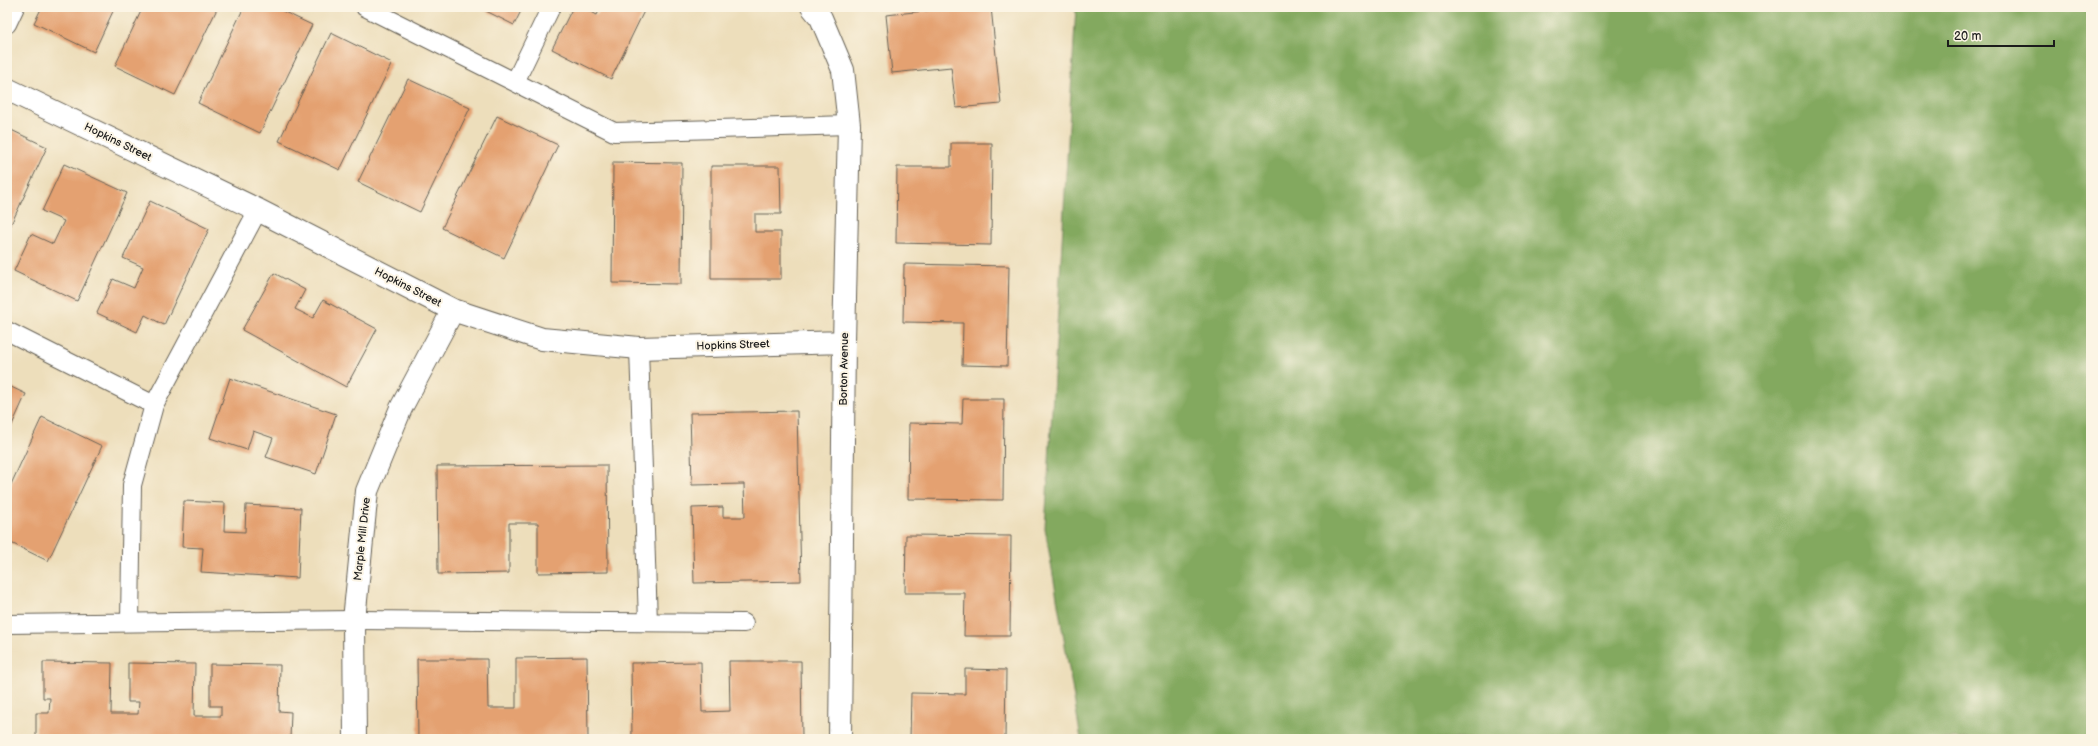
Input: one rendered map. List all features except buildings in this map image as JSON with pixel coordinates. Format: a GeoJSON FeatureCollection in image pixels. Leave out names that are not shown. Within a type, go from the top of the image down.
{"type":"FeatureCollection","features":[{"type":"Feature","properties":{"kind":"street","name":"Borton Avenue"},"geometry":{"type":"LineString","coordinates":[[812,7],[821,18],[843,70],[849,125],[844,342],[840,739]]}},
{"type":"Feature","properties":{"kind":"street","name":"Hopkins Street"},"geometry":{"type":"LineString","coordinates":[[7,89],[258,210],[452,310],[542,340],[639,348],[844,342]]}},
{"type":"Feature","properties":{"kind":"street","name":"Marple Mill Drive"},"geometry":{"type":"LineString","coordinates":[[355,739],[354,620],[367,491],[401,408],[452,310]]}},
{"type":"Feature","properties":{"kind":"lane"},"geometry":{"type":"LineString","coordinates":[[7,24],[15,7]]}},
{"type":"Feature","properties":{"kind":"lane"},"geometry":{"type":"LineString","coordinates":[[365,7],[614,132],[849,125]]}},
{"type":"Feature","properties":{"kind":"lane"},"geometry":{"type":"LineString","coordinates":[[515,82],[551,7]]}},
{"type":"Feature","properties":{"kind":"lane"},"geometry":{"type":"LineString","coordinates":[[130,622],[132,485],[154,405],[258,210]]}},
{"type":"Feature","properties":{"kind":"lane"},"geometry":{"type":"LineString","coordinates":[[7,330],[154,405]]}},
{"type":"Feature","properties":{"kind":"lane"},"geometry":{"type":"LineString","coordinates":[[639,348],[648,622]]}},
{"type":"Feature","properties":{"kind":"lane"},"geometry":{"type":"LineString","coordinates":[[7,624],[354,620],[744,623]]}},
{"type":"Feature","properties":{"kind":"green space"},"geometry":{"type":"Polygon","coordinates":[[[1076,7],[2091,7],[2091,739],[1081,739],[1045,528],[1076,7]]]}}]}
